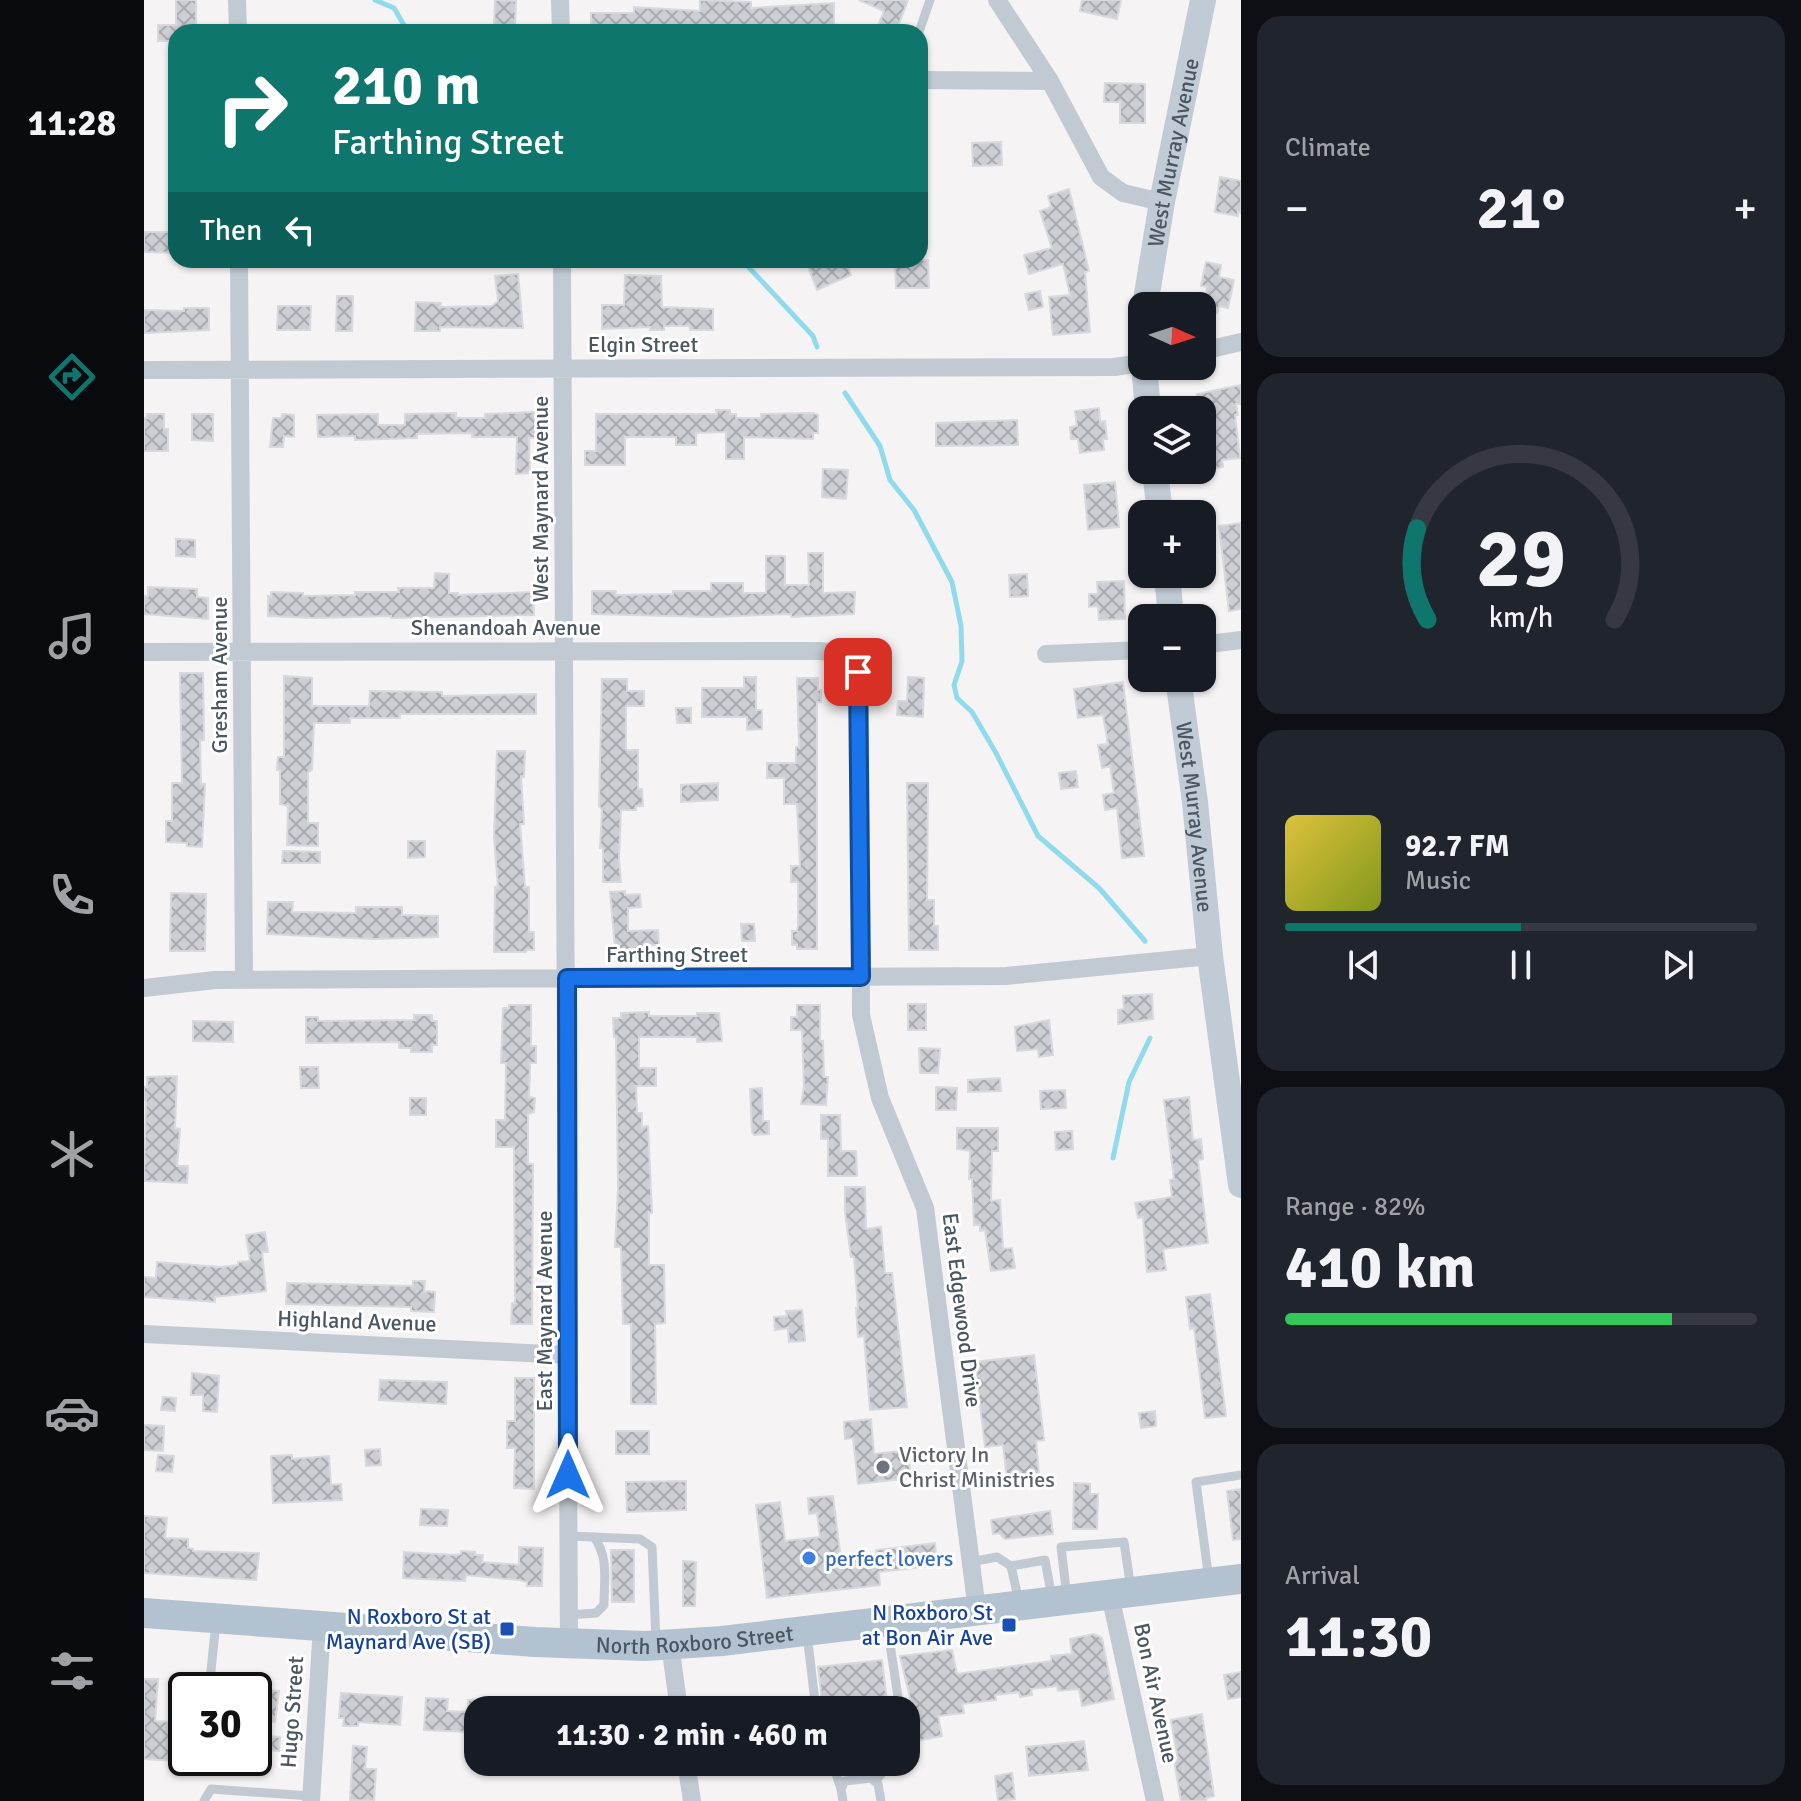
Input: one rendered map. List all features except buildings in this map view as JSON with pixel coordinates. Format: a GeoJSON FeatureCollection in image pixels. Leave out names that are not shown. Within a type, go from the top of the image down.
{"type":"FeatureCollection","features":[{"type":"Feature","properties":{"kind":"main road","name":"North Roxboro Street"},"geometry":{"type":"LineString","coordinates":[[144,1613],[322,1626],[569,1629],[663,1645],[1241,1579]]}},
{"type":"Feature","properties":{"kind":"street"},"geometry":{"type":"LineString","coordinates":[[237,0],[238,24]]}},
{"type":"Feature","properties":{"kind":"street"},"geometry":{"type":"LineString","coordinates":[[560,0],[561,24]]}},
{"type":"Feature","properties":{"kind":"street"},"geometry":{"type":"LineString","coordinates":[[997,0],[1050,81],[1101,177],[1123,193],[1162,202]]}},
{"type":"Feature","properties":{"kind":"street","name":"West Murray Avenue"},"geometry":{"type":"LineString","coordinates":[[1147,292],[1162,202],[1203,0]]}},
{"type":"Feature","properties":{"kind":"street"},"geometry":{"type":"LineString","coordinates":[[928,80],[1050,81]]}},
{"type":"Feature","properties":{"kind":"street","name":"Gresham Avenue"},"geometry":{"type":"LineString","coordinates":[[239,268],[244,980]]}},
{"type":"Feature","properties":{"kind":"street","name":"West Maynard Avenue"},"geometry":{"type":"LineString","coordinates":[[562,268],[567,978]]}},
{"type":"Feature","properties":{"kind":"street"},"geometry":{"type":"LineString","coordinates":[[1216,348],[1241,342]]}},
{"type":"Feature","properties":{"kind":"street","name":"Elgin Street"},"geometry":{"type":"LineString","coordinates":[[144,370],[1128,366]]}},
{"type":"Feature","properties":{"kind":"street"},"geometry":{"type":"LineString","coordinates":[[1216,643],[1241,640]]}},
{"type":"Feature","properties":{"kind":"street","name":"Shenandoah Avenue"},"geometry":{"type":"LineString","coordinates":[[144,652],[820,651],[845,654],[854,660],[858,672]]}},
{"type":"Feature","properties":{"kind":"street"},"geometry":{"type":"LineString","coordinates":[[1046,654],[1128,651]]}},
{"type":"Feature","properties":{"kind":"street","name":"East Edgewood Drive"},"geometry":{"type":"LineString","coordinates":[[858,672],[861,1015],[880,1098],[925,1208],[977,1610]]}},
{"type":"Feature","properties":{"kind":"street","name":"West Murray Avenue"},"geometry":{"type":"LineString","coordinates":[[1180,692],[1195,802],[1210,956],[1241,1185]]}},
{"type":"Feature","properties":{"kind":"street","name":"Farthing Street"},"geometry":{"type":"LineString","coordinates":[[144,988],[215,980],[1006,976],[1210,956]]}},
{"type":"Feature","properties":{"kind":"street","name":"East Maynard Avenue"},"geometry":{"type":"LineString","coordinates":[[567,978],[569,1629]]}},
{"type":"Feature","properties":{"kind":"street","name":"Highland Avenue"},"geometry":{"type":"LineString","coordinates":[[144,1334],[568,1355]]}},
{"type":"Feature","properties":{"kind":"street","name":"Bon Air Avenue"},"geometry":{"type":"LineString","coordinates":[[1121,1594],[1155,1801]]}},
{"type":"Feature","properties":{"kind":"street","name":"Hugo Street"},"geometry":{"type":"LineString","coordinates":[[311,1798],[322,1626]]}},
{"type":"Feature","properties":{"kind":"street"},"geometry":{"type":"LineString","coordinates":[[663,1645],[676,1696]]}},
{"type":"Feature","properties":{"kind":"street"},"geometry":{"type":"LineString","coordinates":[[688,1776],[692,1801]]}},
{"type":"Feature","properties":{"kind":"lane"},"geometry":{"type":"LineString","coordinates":[[922,24],[930,0]]}},
{"type":"Feature","properties":{"kind":"lane"},"geometry":{"type":"LineString","coordinates":[[1209,1583],[1196,1482],[1241,1475]]}},
{"type":"Feature","properties":{"kind":"lane"},"geometry":{"type":"LineString","coordinates":[[569,1536],[640,1539],[652,1547],[663,1645]]}},
{"type":"Feature","properties":{"kind":"lane"},"geometry":{"type":"LineString","coordinates":[[569,1629],[604,1605],[605,1564],[601,1547],[594,1537]]}},
{"type":"Feature","properties":{"kind":"lane"},"geometry":{"type":"LineString","coordinates":[[1060,1601],[1061,1547],[1124,1542],[1121,1594]]}},
{"type":"Feature","properties":{"kind":"lane"},"geometry":{"type":"LineString","coordinates":[[970,1562],[997,1557],[1011,1566],[1045,1560],[1060,1601]]}},
{"type":"Feature","properties":{"kind":"lane"},"geometry":{"type":"LineString","coordinates":[[1011,1566],[1020,1605]]}},
{"type":"Feature","properties":{"kind":"lane"},"geometry":{"type":"LineString","coordinates":[[211,1672],[216,1618]]}},
{"type":"Feature","properties":{"kind":"lane"},"geometry":{"type":"LineString","coordinates":[[886,1621],[898,1696]]}},
{"type":"Feature","properties":{"kind":"lane"},"geometry":{"type":"LineString","coordinates":[[807,1630],[814,1696]]}},
{"type":"Feature","properties":{"kind":"lane"},"geometry":{"type":"LineString","coordinates":[[837,1776],[843,1801]]}},
{"type":"Feature","properties":{"kind":"lane"},"geometry":{"type":"LineString","coordinates":[[841,1789],[845,1781],[876,1780],[880,1776]]}},
{"type":"Feature","properties":{"kind":"lane"},"geometry":{"type":"LineString","coordinates":[[876,1780],[881,1801]]}},
{"type":"Feature","properties":{"kind":"lane"},"geometry":{"type":"LineString","coordinates":[[204,1801],[211,1789],[311,1798]]}},
{"type":"Feature","properties":{"kind":"waterway"},"geometry":{"type":"LineString","coordinates":[[375,0],[394,8],[403,24]]}},
{"type":"Feature","properties":{"kind":"waterway"},"geometry":{"type":"LineString","coordinates":[[749,268],[813,336],[817,347]]}},
{"type":"Feature","properties":{"kind":"waterway"},"geometry":{"type":"LineString","coordinates":[[845,393],[880,446],[890,480],[914,510],[952,582],[961,626],[962,661],[954,685],[957,698],[972,712],[1038,836],[1099,888],[1145,941]]}},
{"type":"Feature","properties":{"kind":"waterway"},"geometry":{"type":"LineString","coordinates":[[1113,1158],[1129,1082],[1150,1038]]}},
{"type":"Feature","properties":{"kind":"place","name":"Victory In Christ Ministries"},"geometry":{"type":"Point","coordinates":[883,1467]}},
{"type":"Feature","properties":{"kind":"place","name":"perfect lovers"},"geometry":{"type":"Point","coordinates":[809,1558]}},
{"type":"Feature","properties":{"kind":"place","name":"N Roxboro St at Bon Air Ave"},"geometry":{"type":"Point","coordinates":[1009,1625]}},
{"type":"Feature","properties":{"kind":"place","name":"N Roxboro St at Maynard Ave (SB)"},"geometry":{"type":"Point","coordinates":[507,1629]}},
{"type":"Feature","properties":{"kind":"route"},"geometry":{"type":"LineString","coordinates":[[568,1475],[567,978],[861,977],[858,672]]}}]}
